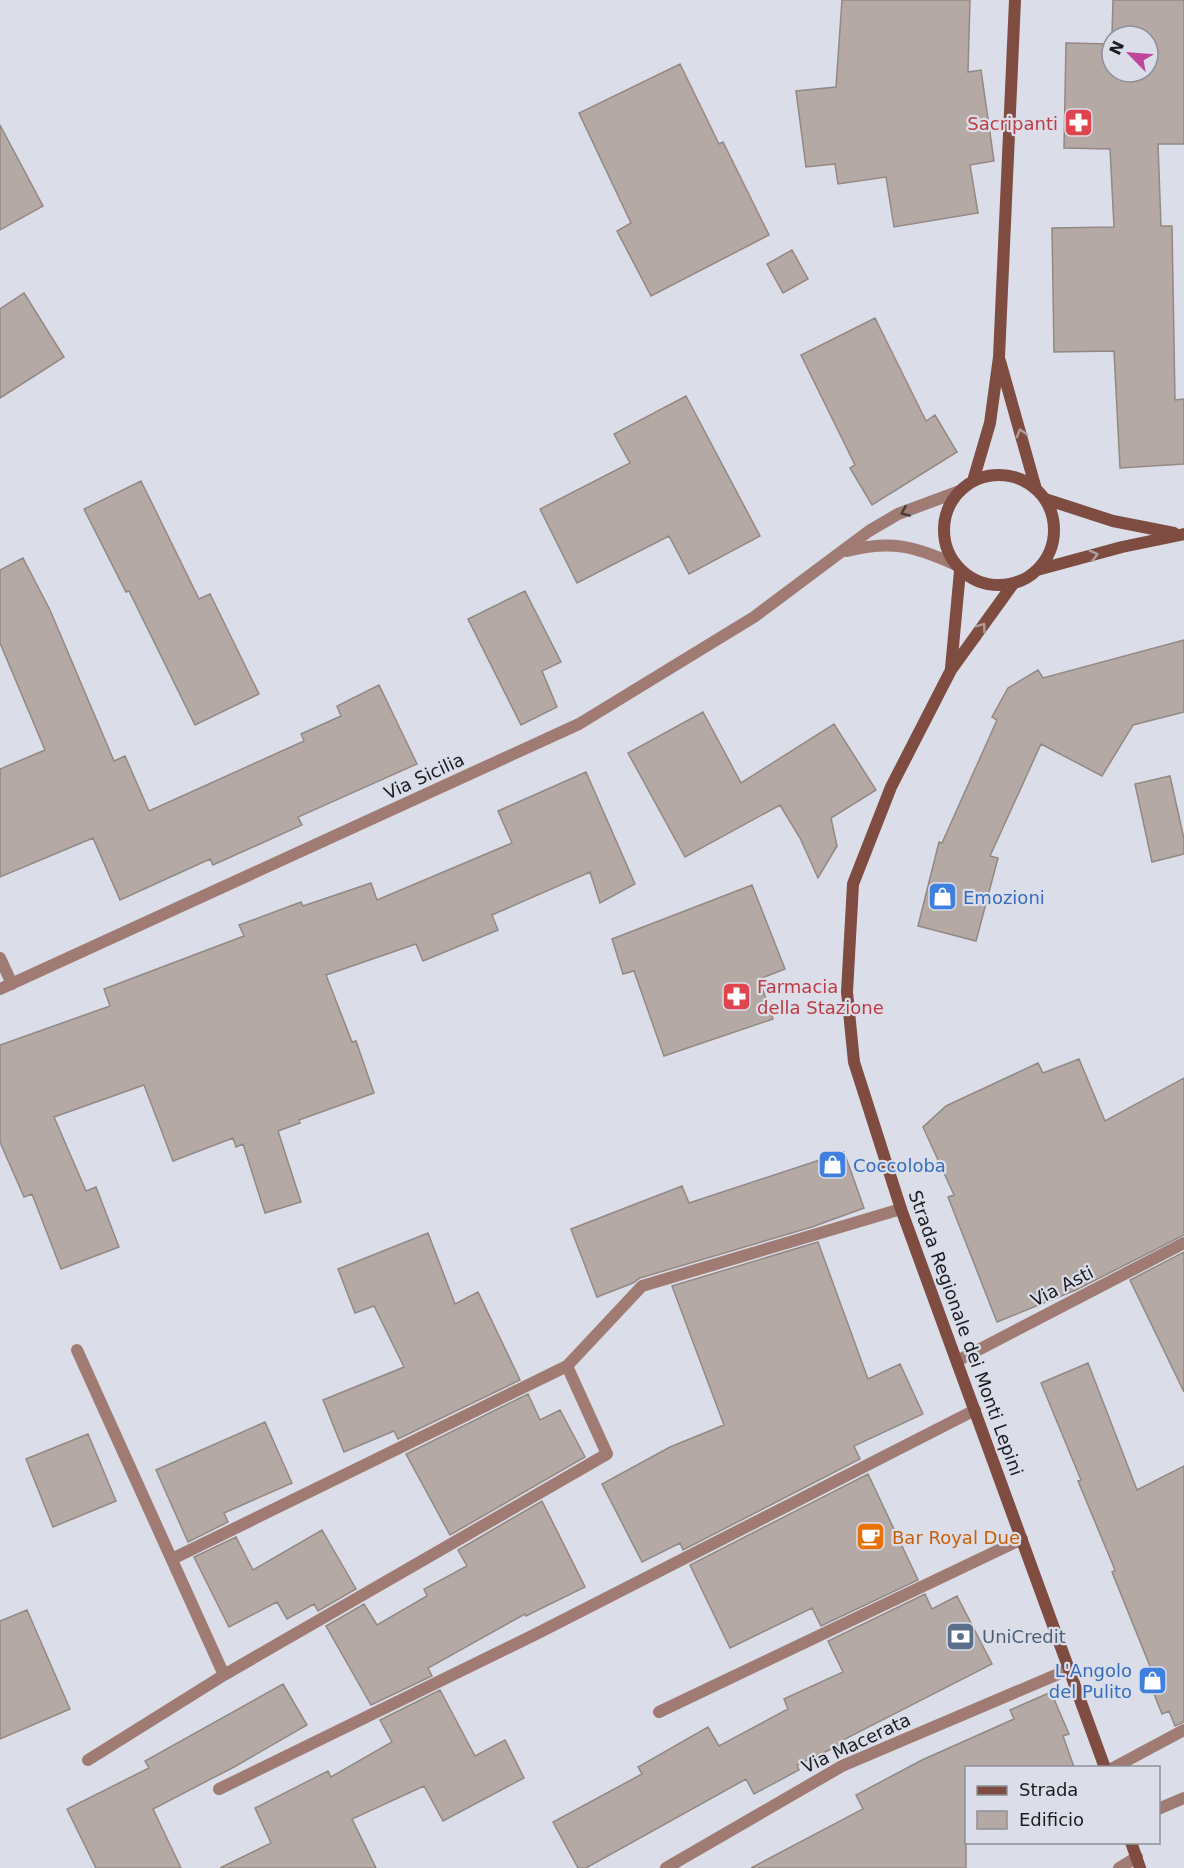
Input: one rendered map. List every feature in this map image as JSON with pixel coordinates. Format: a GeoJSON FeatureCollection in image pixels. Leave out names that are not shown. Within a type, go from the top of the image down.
{"type":"FeatureCollection","features":[{"type":"Feature","properties":{"kind":"street"},"geometry":{"type":"LineString","coordinates":[[974,482],[990,423],[999,357],[1015,0]]}},
{"type":"Feature","properties":{"kind":"street"},"geometry":{"type":"LineString","coordinates":[[999,357],[1040,494],[1052,513],[1053,544],[1047,558],[1037,570]]}},
{"type":"Feature","properties":{"kind":"street"},"geometry":{"type":"LineString","coordinates":[[1001,475],[1020,479],[1040,494],[1113,521],[1184,534],[1122,547],[1037,570],[1013,584],[985,585],[957,567],[944,534],[950,504],[960,491],[974,482],[1001,475]]}},
{"type":"Feature","properties":{"kind":"street","name":"Via Sicilia"},"geometry":{"type":"LineString","coordinates":[[6,987],[579,724],[754,617],[840,552],[898,514],[960,491]]}},
{"type":"Feature","properties":{"kind":"street","name":"Via Sicilia"},"geometry":{"type":"LineString","coordinates":[[840,552],[891,544],[924,550],[957,567]]}},
{"type":"Feature","properties":{"kind":"street","name":"Strada Regionale dei Monti Lepini"},"geometry":{"type":"LineString","coordinates":[[951,670],[957,567]]}},
{"type":"Feature","properties":{"kind":"street","name":"Strada Regionale dei Monti Lepini"},"geometry":{"type":"LineString","coordinates":[[1013,584],[951,670],[891,787],[853,884],[847,992],[854,1062],[901,1209],[1105,1766]]}},
{"type":"Feature","properties":{"kind":"street"},"geometry":{"type":"LineString","coordinates":[[0,958],[6,987]]}},
{"type":"Feature","properties":{"kind":"street"},"geometry":{"type":"LineString","coordinates":[[172,1560],[567,1366],[642,1286],[901,1209]]}},
{"type":"Feature","properties":{"kind":"street","name":"Via Asti"},"geometry":{"type":"LineString","coordinates":[[957,1361],[1184,1243]]}},
{"type":"Feature","properties":{"kind":"street"},"geometry":{"type":"LineString","coordinates":[[77,1350],[224,1675]]}},
{"type":"Feature","properties":{"kind":"street"},"geometry":{"type":"LineString","coordinates":[[88,1760],[224,1675],[607,1454],[567,1366]]}},
{"type":"Feature","properties":{"kind":"street"},"geometry":{"type":"LineString","coordinates":[[219,1789],[534,1635],[975,1410]]}},
{"type":"Feature","properties":{"kind":"street"},"geometry":{"type":"LineString","coordinates":[[659,1712],[1022,1539]]}},
{"type":"Feature","properties":{"kind":"street","name":"Via Macerata"},"geometry":{"type":"LineString","coordinates":[[666,1868],[842,1766],[1070,1669]]}},
{"type":"Feature","properties":{"kind":"street"},"geometry":{"type":"LineString","coordinates":[[1115,1766],[1184,1730]]}},
{"type":"Feature","properties":{"kind":"street"},"geometry":{"type":"LineString","coordinates":[[1160,1808],[1184,1798]]}},
{"type":"Feature","properties":{"kind":"street"},"geometry":{"type":"LineString","coordinates":[[1119,1868],[1138,1863],[1132,1844]]}},
{"type":"Feature","properties":{"kind":"building"},"geometry":{"type":"Polygon","coordinates":[[[842,0],[970,0],[968,72],[981,70],[994,161],[970,165],[978,213],[894,227],[886,177],[838,184],[835,164],[806,167],[796,91],[836,87],[842,0]]]}},
{"type":"Feature","properties":{"kind":"building"},"geometry":{"type":"Polygon","coordinates":[[[1113,0],[1184,0],[1184,144],[1158,144],[1161,226],[1172,226],[1175,400],[1184,399],[1184,464],[1120,468],[1114,351],[1054,352],[1052,228],[1114,227],[1110,149],[1064,148],[1066,43],[1100,44],[1100,84],[1160,84],[1160,24],[1112,24],[1113,0]]]}},
{"type":"Feature","properties":{"kind":"building"},"geometry":{"type":"Polygon","coordinates":[[[680,64],[719,144],[723,142],[769,235],[651,296],[617,231],[631,223],[579,113],[680,64]]]}},
{"type":"Feature","properties":{"kind":"building"},"geometry":{"type":"Polygon","coordinates":[[[0,125],[43,206],[0,230],[0,125]]]}},
{"type":"Feature","properties":{"kind":"building"},"geometry":{"type":"Polygon","coordinates":[[[792,250],[808,279],[783,293],[767,264],[792,250]]]}},
{"type":"Feature","properties":{"kind":"building"},"geometry":{"type":"Polygon","coordinates":[[[24,293],[64,357],[0,398],[0,309],[24,293]]]}},
{"type":"Feature","properties":{"kind":"building"},"geometry":{"type":"Polygon","coordinates":[[[875,318],[926,421],[935,415],[957,452],[872,505],[850,468],[855,465],[801,355],[875,318]]]}},
{"type":"Feature","properties":{"kind":"building"},"geometry":{"type":"Polygon","coordinates":[[[686,396],[760,536],[689,574],[669,536],[577,583],[540,509],[630,463],[614,434],[686,396]]]}},
{"type":"Feature","properties":{"kind":"building"},"geometry":{"type":"Polygon","coordinates":[[[141,481],[199,599],[210,594],[259,694],[195,725],[129,591],[126,592],[84,509],[141,481]]]}},
{"type":"Feature","properties":{"kind":"building"},"geometry":{"type":"Polygon","coordinates":[[[23,558],[50,610],[114,761],[125,756],[149,811],[304,741],[301,734],[341,716],[337,706],[379,685],[417,764],[298,817],[302,825],[213,865],[210,859],[120,900],[93,838],[0,877],[0,769],[45,750],[0,643],[0,570],[23,558]]]}},
{"type":"Feature","properties":{"kind":"building"},"geometry":{"type":"Polygon","coordinates":[[[525,591],[561,662],[542,671],[557,707],[521,725],[468,619],[525,591]]]}},
{"type":"Feature","properties":{"kind":"building"},"geometry":{"type":"Polygon","coordinates":[[[1184,640],[1184,712],[1133,725],[1102,776],[1041,744],[990,856],[998,858],[976,941],[918,926],[939,842],[942,843],[997,720],[992,717],[1008,688],[1038,670],[1043,678],[1184,640]]]}},
{"type":"Feature","properties":{"kind":"building"},"geometry":{"type":"Polygon","coordinates":[[[703,712],[741,783],[834,724],[876,790],[831,818],[837,846],[818,878],[800,838],[780,805],[685,857],[628,753],[703,712]]]}},
{"type":"Feature","properties":{"kind":"building"},"geometry":{"type":"Polygon","coordinates":[[[586,772],[635,884],[600,903],[590,872],[492,915],[498,930],[423,961],[416,944],[326,975],[352,1042],[356,1041],[374,1093],[299,1120],[300,1123],[278,1131],[301,1202],[265,1213],[243,1144],[236,1147],[233,1138],[173,1161],[144,1085],[54,1117],[86,1191],[96,1187],[119,1247],[61,1269],[32,1194],[24,1197],[0,1142],[0,1045],[110,1006],[104,989],[244,936],[239,925],[301,902],[303,906],[371,883],[377,900],[512,843],[498,811],[586,772]]]}},
{"type":"Feature","properties":{"kind":"building"},"geometry":{"type":"Polygon","coordinates":[[[1170,776],[1184,839],[1184,854],[1152,862],[1135,784],[1170,776]]]}},
{"type":"Feature","properties":{"kind":"building"},"geometry":{"type":"Polygon","coordinates":[[[752,885],[785,969],[759,979],[773,1019],[664,1056],[634,971],[623,974],[612,939],[752,885]]]}},
{"type":"Feature","properties":{"kind":"building"},"geometry":{"type":"Polygon","coordinates":[[[1079,1059],[1105,1121],[1184,1078],[1184,1235],[1076,1290],[997,1322],[948,1197],[954,1195],[923,1127],[946,1106],[1038,1063],[1043,1073],[1079,1059]]]}},
{"type":"Feature","properties":{"kind":"building"},"geometry":{"type":"Polygon","coordinates":[[[844,1152],[864,1208],[812,1227],[640,1278],[597,1297],[571,1229],[682,1186],[689,1203],[844,1152]]]}},
{"type":"Feature","properties":{"kind":"building"},"geometry":{"type":"Polygon","coordinates":[[[428,1233],[455,1304],[478,1292],[520,1380],[398,1439],[394,1431],[344,1452],[323,1400],[404,1367],[374,1306],[355,1313],[338,1269],[428,1233]]]}},
{"type":"Feature","properties":{"kind":"building"},"geometry":{"type":"Polygon","coordinates":[[[818,1242],[868,1379],[900,1364],[923,1414],[854,1446],[860,1459],[683,1550],[680,1543],[642,1562],[602,1484],[670,1447],[724,1425],[672,1286],[818,1242]]]}},
{"type":"Feature","properties":{"kind":"building"},"geometry":{"type":"Polygon","coordinates":[[[1184,1252],[1184,1392],[1130,1280],[1184,1252]]]}},
{"type":"Feature","properties":{"kind":"building"},"geometry":{"type":"Polygon","coordinates":[[[1088,1363],[1137,1490],[1184,1466],[1184,1722],[1175,1726],[1169,1711],[1162,1714],[1150,1684],[1156,1681],[1112,1572],[1115,1570],[1078,1481],[1081,1480],[1041,1383],[1088,1363]]]}},
{"type":"Feature","properties":{"kind":"building"},"geometry":{"type":"Polygon","coordinates":[[[528,1394],[540,1420],[560,1410],[585,1457],[450,1535],[406,1454],[528,1394]]]}},
{"type":"Feature","properties":{"kind":"building"},"geometry":{"type":"Polygon","coordinates":[[[265,1422],[292,1483],[224,1513],[228,1522],[188,1542],[156,1470],[265,1422]]]}},
{"type":"Feature","properties":{"kind":"building"},"geometry":{"type":"Polygon","coordinates":[[[88,1434],[116,1501],[53,1527],[26,1459],[88,1434]]]}},
{"type":"Feature","properties":{"kind":"building"},"geometry":{"type":"Polygon","coordinates":[[[868,1474],[918,1580],[821,1626],[812,1608],[730,1648],[690,1565],[868,1474]]]}},
{"type":"Feature","properties":{"kind":"building"},"geometry":{"type":"Polygon","coordinates":[[[542,1501],[585,1587],[526,1616],[525,1614],[428,1668],[432,1676],[371,1705],[326,1626],[364,1604],[377,1625],[427,1596],[424,1589],[467,1566],[458,1550],[542,1501]]]}},
{"type":"Feature","properties":{"kind":"building"},"geometry":{"type":"Polygon","coordinates":[[[322,1530],[356,1589],[318,1611],[314,1604],[287,1619],[277,1602],[229,1627],[194,1557],[236,1537],[253,1570],[322,1530]]]}},
{"type":"Feature","properties":{"kind":"building"},"geometry":{"type":"Polygon","coordinates":[[[925,1594],[932,1609],[957,1596],[992,1664],[841,1741],[842,1744],[797,1765],[799,1770],[754,1794],[746,1779],[586,1868],[578,1868],[553,1822],[642,1774],[638,1767],[708,1727],[719,1746],[788,1709],[784,1699],[843,1672],[828,1641],[925,1594]]]}},
{"type":"Feature","properties":{"kind":"building"},"geometry":{"type":"Polygon","coordinates":[[[27,1610],[70,1709],[0,1739],[0,1621],[27,1610]]]}},
{"type":"Feature","properties":{"kind":"building"},"geometry":{"type":"Polygon","coordinates":[[[283,1684],[307,1725],[234,1767],[153,1809],[181,1868],[96,1868],[67,1809],[149,1768],[145,1761],[283,1684]]]}},
{"type":"Feature","properties":{"kind":"building"},"geometry":{"type":"Polygon","coordinates":[[[440,1690],[475,1756],[505,1740],[524,1778],[443,1821],[424,1786],[352,1819],[376,1868],[220,1868],[271,1843],[255,1808],[328,1771],[331,1777],[392,1742],[380,1720],[440,1690]]]}},
{"type":"Feature","properties":{"kind":"building"},"geometry":{"type":"Polygon","coordinates":[[[1051,1692],[1069,1734],[1063,1736],[1074,1766],[965,1766],[966,1868],[751,1868],[863,1809],[856,1795],[922,1760],[1014,1719],[1010,1710],[1051,1692]]]}},
{"type":"Feature","properties":{"kind":"place","name":"Sacripanti"},"geometry":{"type":"Point","coordinates":[1079,123]}},
{"type":"Feature","properties":{"kind":"place","name":"Emozioni"},"geometry":{"type":"Point","coordinates":[942,897]}},
{"type":"Feature","properties":{"kind":"place","name":"Farmacia della Stazione"},"geometry":{"type":"Point","coordinates":[736,996]}},
{"type":"Feature","properties":{"kind":"place","name":"Coccoloba"},"geometry":{"type":"Point","coordinates":[832,1165]}},
{"type":"Feature","properties":{"kind":"place","name":"Bar Royal Due"},"geometry":{"type":"Point","coordinates":[871,1537]}},
{"type":"Feature","properties":{"kind":"place","name":"UniCredit"},"geometry":{"type":"Point","coordinates":[961,1636]}},
{"type":"Feature","properties":{"kind":"place","name":"L'Angolo del Pulito"},"geometry":{"type":"Point","coordinates":[1153,1680]}}]}
